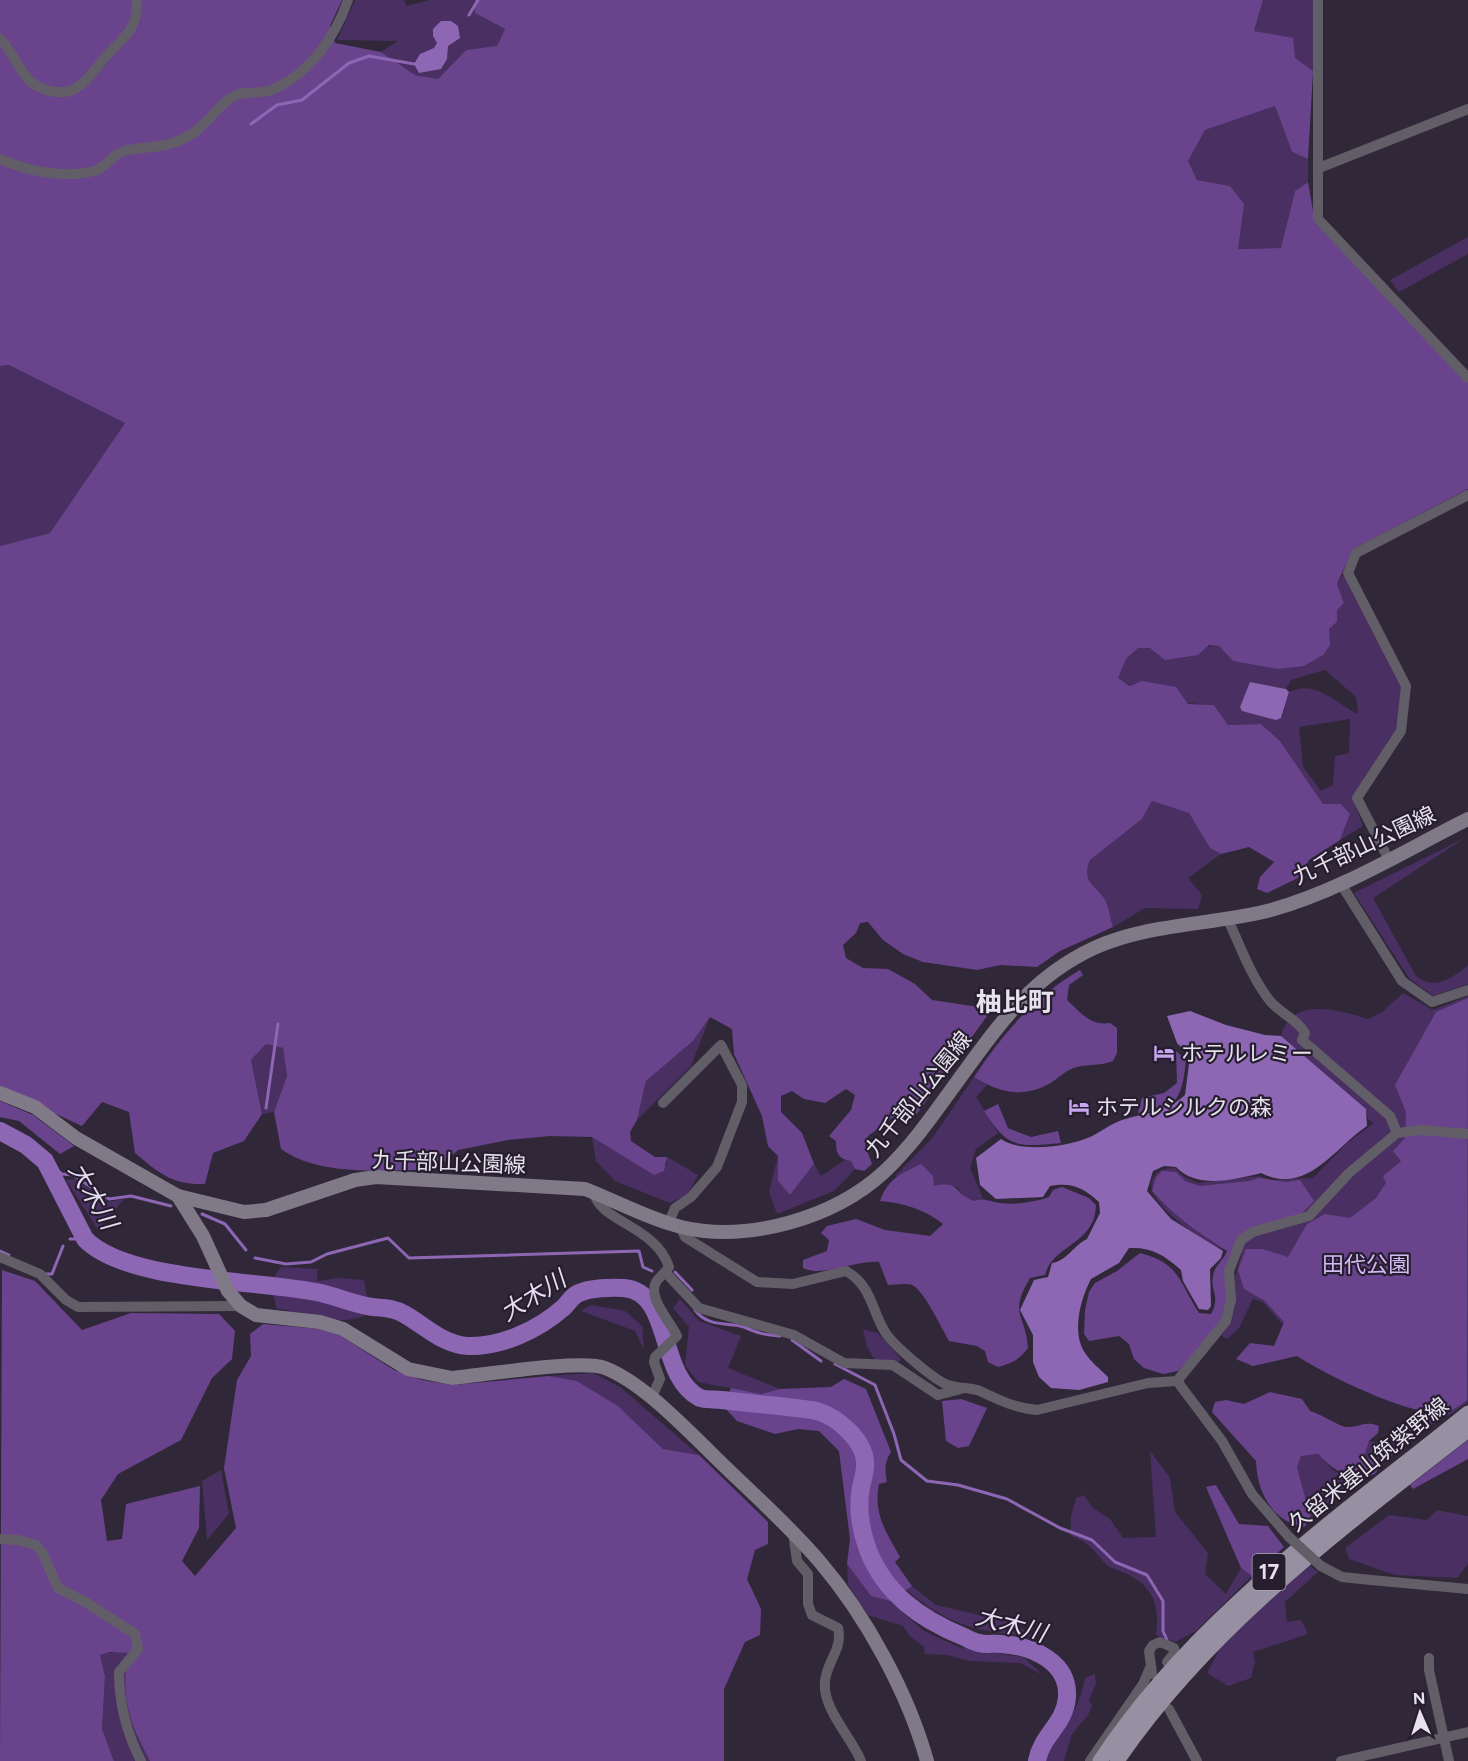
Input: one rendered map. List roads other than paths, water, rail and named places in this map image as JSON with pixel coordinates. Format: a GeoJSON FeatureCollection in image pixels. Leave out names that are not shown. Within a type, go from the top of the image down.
{"type":"FeatureCollection","features":[{"type":"Feature","properties":{"kind":"main road","name":"九千部山公園線"},"geometry":{"type":"LineString","coordinates":[[0,1093],[35,1107],[76,1138],[178,1196],[244,1212],[266,1210],[355,1180],[376,1178],[538,1187],[569,1186],[594,1193],[674,1224],[713,1232],[767,1227],[817,1213],[840,1201],[883,1172],[941,1103],[1009,1011],[1042,979],[1094,948],[1128,936],[1228,920],[1274,909],[1341,884],[1468,819]]}},
{"type":"Feature","properties":{"kind":"main road"},"geometry":{"type":"LineString","coordinates":[[178,1196],[203,1236],[228,1291],[241,1306],[256,1315],[320,1322],[343,1329],[408,1369],[430,1375],[452,1378],[594,1365],[620,1375],[651,1399],[793,1532],[821,1562],[891,1669],[919,1732],[927,1761]]}},
{"type":"Feature","properties":{"kind":"main road","name":"久留米基山筑紫野線"},"geometry":{"type":"LineString","coordinates":[[1100,1761],[1174,1668],[1214,1623],[1271,1569],[1468,1413]]}},
{"type":"Feature","properties":{"kind":"main road","name":"久留米基山筑紫野線"},"geometry":{"type":"LineString","coordinates":[[1117,1761],[1164,1697],[1224,1631],[1291,1572],[1468,1430]]}},
{"type":"Feature","properties":{"kind":"street"},"geometry":{"type":"LineString","coordinates":[[0,39],[24,73],[39,88],[63,92],[74,90],[86,83],[107,56],[128,35],[135,24],[137,0]]}},
{"type":"Feature","properties":{"kind":"street"},"geometry":{"type":"LineString","coordinates":[[0,159],[40,172],[74,174],[95,171],[118,153],[155,149],[181,140],[208,123],[233,96],[275,88],[321,53],[336,32],[348,0]]}},
{"type":"Feature","properties":{"kind":"street"},"geometry":{"type":"LineString","coordinates":[[1318,0],[1318,219],[1468,378]]}},
{"type":"Feature","properties":{"kind":"street"},"geometry":{"type":"LineString","coordinates":[[1319,168],[1468,109]]}},
{"type":"Feature","properties":{"kind":"street"},"geometry":{"type":"LineString","coordinates":[[1389,860],[1357,798],[1401,731],[1406,686],[1348,573],[1356,553],[1468,495]]}},
{"type":"Feature","properties":{"kind":"street"},"geometry":{"type":"LineString","coordinates":[[1341,884],[1402,981],[1432,1002],[1468,990]]}},
{"type":"Feature","properties":{"kind":"street"},"geometry":{"type":"LineString","coordinates":[[1228,920],[1256,979],[1269,1000],[1283,1014],[1302,1027],[1305,1033],[1302,1040],[1390,1116],[1397,1133]]}},
{"type":"Feature","properties":{"kind":"street"},"geometry":{"type":"LineString","coordinates":[[663,1103],[721,1045],[742,1085],[742,1102],[717,1167],[691,1197],[675,1208],[674,1224],[685,1237],[757,1282],[793,1284],[846,1271],[868,1291],[885,1332],[936,1379],[949,1386],[978,1390],[1019,1408],[1037,1410],[1148,1383],[1177,1381],[1226,1321],[1231,1300],[1229,1272],[1241,1240],[1253,1232],[1293,1223],[1309,1216],[1349,1173],[1397,1133],[1421,1130],[1468,1134]]}},
{"type":"Feature","properties":{"kind":"street"},"geometry":{"type":"LineString","coordinates":[[594,1193],[600,1205],[658,1244],[669,1267],[666,1273],[656,1281],[655,1298],[677,1336],[655,1357],[654,1362],[660,1379],[651,1399]]}},
{"type":"Feature","properties":{"kind":"street"},"geometry":{"type":"LineString","coordinates":[[0,1257],[40,1274],[66,1300],[78,1307],[241,1306]]}},
{"type":"Feature","properties":{"kind":"street"},"geometry":{"type":"LineString","coordinates":[[666,1273],[699,1308],[794,1335],[844,1363],[893,1365],[938,1395],[964,1388]]}},
{"type":"Feature","properties":{"kind":"street"},"geometry":{"type":"LineString","coordinates":[[1177,1381],[1222,1441],[1252,1494],[1289,1537],[1321,1566],[1342,1576],[1361,1580],[1468,1589]]}},
{"type":"Feature","properties":{"kind":"street"},"geometry":{"type":"LineString","coordinates":[[793,1532],[797,1561],[808,1574],[808,1604],[812,1615],[838,1628],[841,1639],[825,1679],[826,1692],[832,1711],[861,1761]]}},
{"type":"Feature","properties":{"kind":"street"},"geometry":{"type":"LineString","coordinates":[[0,1539],[18,1540],[36,1545],[42,1552],[58,1588],[87,1603],[135,1634],[138,1649],[119,1672],[119,1688],[125,1725],[141,1761]]}},
{"type":"Feature","properties":{"kind":"street"},"geometry":{"type":"LineString","coordinates":[[1090,1761],[1152,1673],[1149,1652],[1153,1645],[1160,1642],[1174,1648],[1175,1652],[1167,1662],[1174,1668]]}},
{"type":"Feature","properties":{"kind":"street"},"geometry":{"type":"LineString","coordinates":[[1429,1658],[1429,1670],[1449,1761]]}},
{"type":"Feature","properties":{"kind":"street"},"geometry":{"type":"LineString","coordinates":[[1168,1709],[1197,1761]]}},
{"type":"Feature","properties":{"kind":"street"},"geometry":{"type":"LineString","coordinates":[[1341,1761],[1468,1732]]}},
{"type":"Feature","properties":{"kind":"waterway"},"geometry":{"type":"LineString","coordinates":[[469,15],[478,0]]}},
{"type":"Feature","properties":{"kind":"waterway"},"geometry":{"type":"LineString","coordinates":[[251,124],[277,105],[302,100],[349,63],[369,56],[414,64]]}},
{"type":"Feature","properties":{"kind":"waterway"},"geometry":{"type":"LineString","coordinates":[[266,1108],[278,1024]]}},
{"type":"Feature","properties":{"kind":"waterway","name":"大木川"},"geometry":{"type":"LineString","coordinates":[[0,1131],[26,1145],[45,1161],[85,1239],[104,1253],[131,1264],[162,1272],[321,1293],[360,1305],[393,1309],[450,1342],[468,1346],[493,1344],[531,1330],[553,1316],[576,1294],[584,1291],[624,1288],[640,1293],[650,1304],[658,1319],[677,1372],[686,1387],[700,1398],[817,1411],[833,1418],[848,1430],[859,1445],[865,1461],[859,1503],[860,1519],[868,1550],[884,1580],[906,1603],[932,1622],[972,1641],[1025,1648],[1047,1658],[1055,1665],[1062,1674],[1067,1697],[1062,1715],[1044,1744],[1037,1761]]}},
{"type":"Feature","properties":{"kind":"waterway"},"geometry":{"type":"LineString","coordinates":[[45,1161],[62,1174],[73,1175],[109,1199],[131,1196],[171,1206]]}},
{"type":"Feature","properties":{"kind":"waterway"},"geometry":{"type":"LineString","coordinates":[[202,1214],[225,1224],[246,1250]]}},
{"type":"Feature","properties":{"kind":"waterway"},"geometry":{"type":"LineString","coordinates":[[255,1258],[286,1264],[311,1262],[327,1254],[388,1238],[409,1258],[639,1251],[643,1267],[652,1271]]}},
{"type":"Feature","properties":{"kind":"waterway"},"geometry":{"type":"LineString","coordinates":[[70,1239],[85,1239]]}},
{"type":"Feature","properties":{"kind":"waterway"},"geometry":{"type":"LineString","coordinates":[[44,1274],[52,1274],[63,1246]]}},
{"type":"Feature","properties":{"kind":"waterway"},"geometry":{"type":"LineString","coordinates":[[0,1251],[9,1255]]}},
{"type":"Feature","properties":{"kind":"waterway"},"geometry":{"type":"LineString","coordinates":[[675,1272],[692,1290]]}},
{"type":"Feature","properties":{"kind":"waterway"},"geometry":{"type":"LineString","coordinates":[[695,1310],[700,1316],[712,1322],[780,1336]]}},
{"type":"Feature","properties":{"kind":"waterway"},"geometry":{"type":"LineString","coordinates":[[792,1340],[821,1361]]}},
{"type":"Feature","properties":{"kind":"waterway"},"geometry":{"type":"LineString","coordinates":[[835,1364],[875,1385],[894,1434],[901,1460],[927,1481],[958,1485],[1007,1499],[1060,1528],[1092,1540],[1115,1562],[1147,1575],[1163,1601],[1163,1631],[1167,1640]]}},
{"type":"Feature","properties":{"kind":"place","name":"ホテルレミー"},"geometry":{"type":"Point","coordinates":[1164,1053]}},
{"type":"Feature","properties":{"kind":"place","name":"ホテルシルクの森"},"geometry":{"type":"Point","coordinates":[1079,1107]}},
{"type":"Feature","properties":{"kind":"district","name":"柚比町"},"geometry":{"type":"Point","coordinates":[1015,1002]}},
{"type":"Feature","properties":{"kind":"park label","name":"田代公園"},"geometry":{"type":"Point","coordinates":[1366,1264]}}]}
